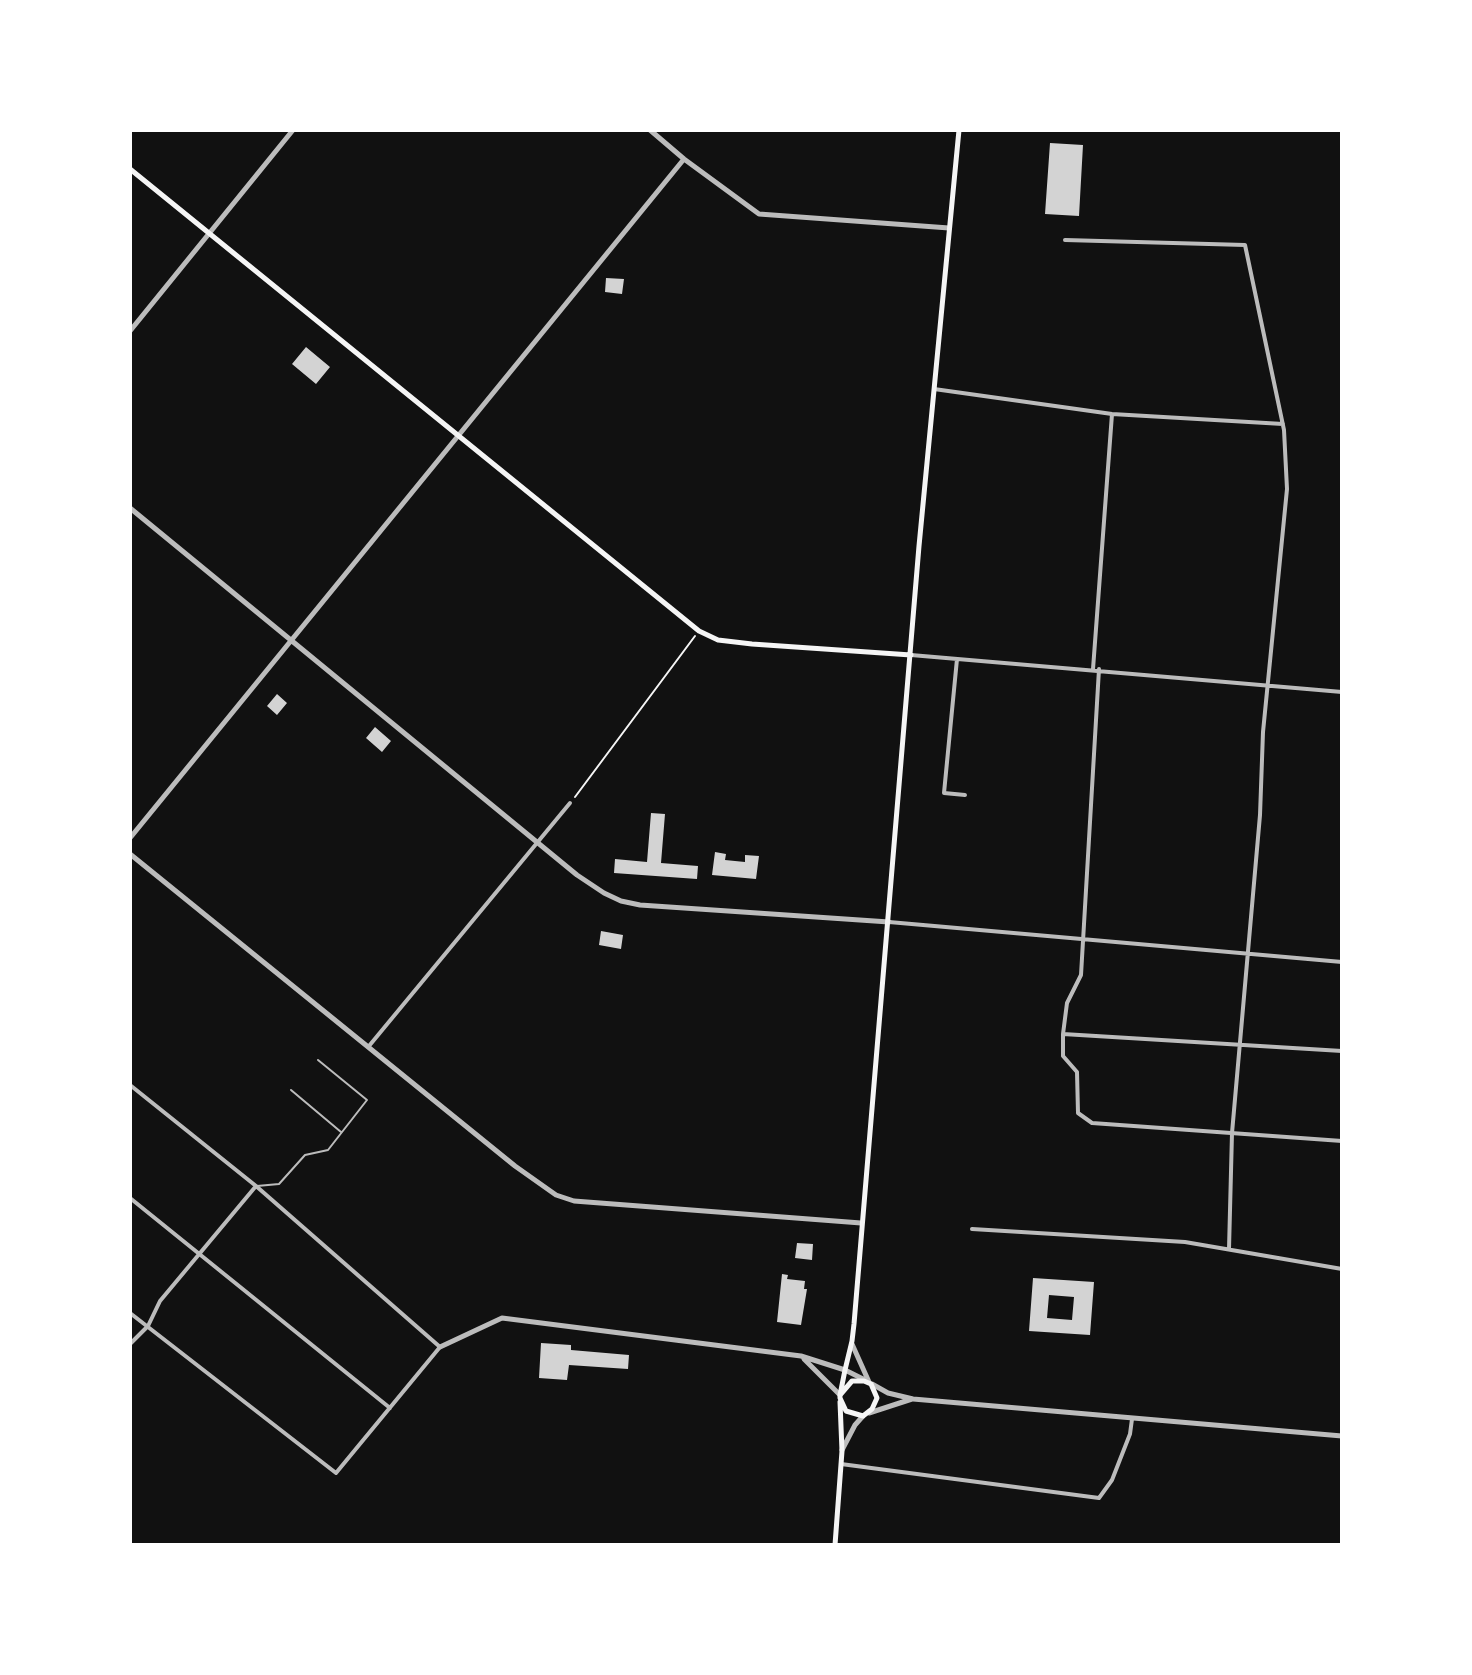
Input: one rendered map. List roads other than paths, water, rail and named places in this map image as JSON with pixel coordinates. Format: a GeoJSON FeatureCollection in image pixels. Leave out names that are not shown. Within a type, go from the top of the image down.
{"type":"FeatureCollection","features":[{"type":"Feature","properties":{"kind":"main road"},"geometry":{"type":"LineString","coordinates":[[835,1545],[842,1451],[840,1396],[852,1341],[959,130]]}},
{"type":"Feature","properties":{"kind":"main road"},"geometry":{"type":"LineString","coordinates":[[130,169],[699,631],[718,640],[752,644],[911,655]]}},
{"type":"Feature","properties":{"kind":"main road"},"geometry":{"type":"LineString","coordinates":[[852,1381],[870,1384],[877,1398],[866,1414],[846,1411],[840,1396],[852,1381]]}},
{"type":"Feature","properties":{"kind":"street"},"geometry":{"type":"LineString","coordinates":[[130,331],[293,130]]}},
{"type":"Feature","properties":{"kind":"street"},"geometry":{"type":"LineString","coordinates":[[650,130],[759,214],[949,228]]}},
{"type":"Feature","properties":{"kind":"street"},"geometry":{"type":"LineString","coordinates":[[130,838],[684,159]]}},
{"type":"Feature","properties":{"kind":"street"},"geometry":{"type":"LineString","coordinates":[[1065,240],[1245,245],[1283,424],[1287,489],[1232,1133],[1229,1249]]}},
{"type":"Feature","properties":{"kind":"street"},"geometry":{"type":"LineString","coordinates":[[934,389],[1112,414],[1283,424]]}},
{"type":"Feature","properties":{"kind":"street"},"geometry":{"type":"LineString","coordinates":[[1093,669],[1112,414]]}},
{"type":"Feature","properties":{"kind":"street"},"geometry":{"type":"LineString","coordinates":[[130,508],[593,887],[621,901],[1342,962]]}},
{"type":"Feature","properties":{"kind":"street"},"geometry":{"type":"LineString","coordinates":[[911,655],[1342,692]]}},
{"type":"Feature","properties":{"kind":"street"},"geometry":{"type":"LineString","coordinates":[[957,659],[944,793],[965,795]]}},
{"type":"Feature","properties":{"kind":"street"},"geometry":{"type":"LineString","coordinates":[[1099,669],[1081,975],[1067,1003],[1063,1034],[1063,1056],[1077,1072],[1078,1113],[1092,1123],[1342,1141]]}},
{"type":"Feature","properties":{"kind":"street"},"geometry":{"type":"LineString","coordinates":[[369,1046],[570,803]]}},
{"type":"Feature","properties":{"kind":"street"},"geometry":{"type":"LineString","coordinates":[[130,854],[527,1176],[556,1195],[574,1201],[861,1223]]}},
{"type":"Feature","properties":{"kind":"street"},"geometry":{"type":"LineString","coordinates":[[1063,1034],[1342,1051]]}},
{"type":"Feature","properties":{"kind":"street"},"geometry":{"type":"LineString","coordinates":[[130,1085],[256,1186],[440,1347]]}},
{"type":"Feature","properties":{"kind":"street"},"geometry":{"type":"LineString","coordinates":[[130,1344],[148,1326],[160,1301],[256,1186]]}},
{"type":"Feature","properties":{"kind":"street"},"geometry":{"type":"LineString","coordinates":[[130,1198],[390,1408]]}},
{"type":"Feature","properties":{"kind":"street"},"geometry":{"type":"LineString","coordinates":[[972,1229],[1185,1242],[1342,1269]]}},
{"type":"Feature","properties":{"kind":"street"},"geometry":{"type":"LineString","coordinates":[[130,1313],[336,1473],[440,1347],[502,1318],[801,1356],[845,1370],[888,1393],[913,1399],[1342,1436]]}},
{"type":"Feature","properties":{"kind":"street"},"geometry":{"type":"LineString","coordinates":[[852,1341],[870,1384]]}},
{"type":"Feature","properties":{"kind":"street"},"geometry":{"type":"LineString","coordinates":[[801,1356],[840,1396]]}},
{"type":"Feature","properties":{"kind":"street"},"geometry":{"type":"LineString","coordinates":[[842,1451],[855,1425],[866,1414],[913,1399]]}},
{"type":"Feature","properties":{"kind":"street"},"geometry":{"type":"LineString","coordinates":[[841,1464],[1099,1498],[1112,1480],[1130,1434],[1132,1419]]}},
{"type":"Feature","properties":{"kind":"lane"},"geometry":{"type":"LineString","coordinates":[[256,1186],[279,1184],[305,1155],[328,1150],[367,1100],[318,1060]]}},
{"type":"Feature","properties":{"kind":"lane"},"geometry":{"type":"LineString","coordinates":[[291,1090],[342,1132]]}}]}
